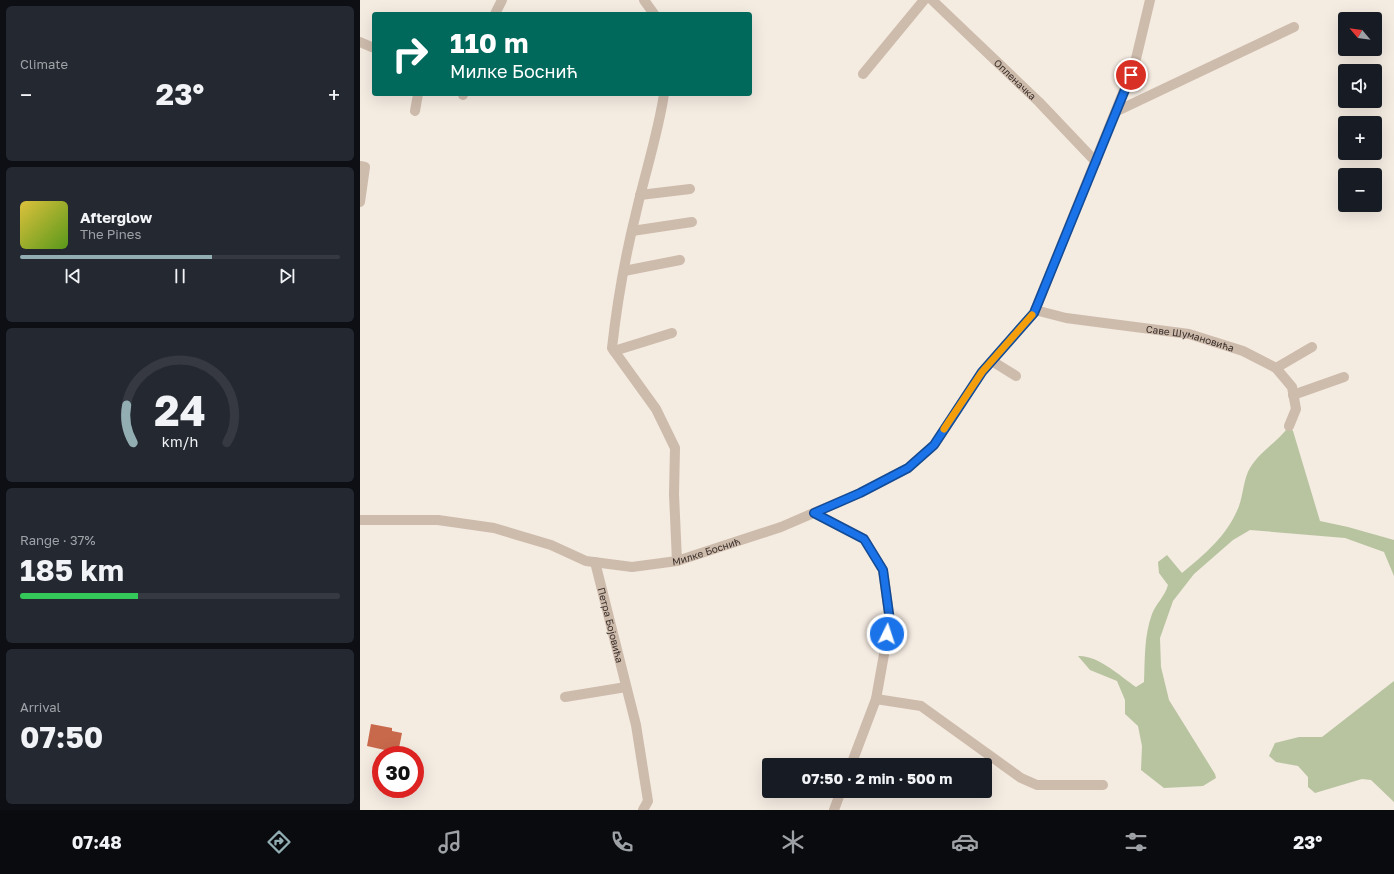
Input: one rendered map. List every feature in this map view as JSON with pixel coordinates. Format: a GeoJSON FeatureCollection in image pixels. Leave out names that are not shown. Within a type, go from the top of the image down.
{"type":"FeatureCollection","features":[{"type":"Feature","properties":{"kind":"street"},"geometry":{"type":"LineString","coordinates":[[496,12],[502,0]]}},
{"type":"Feature","properties":{"kind":"street"},"geometry":{"type":"LineString","coordinates":[[644,0],[653,12]]}},
{"type":"Feature","properties":{"kind":"street"},"geometry":{"type":"LineString","coordinates":[[864,74],[924,0]]}},
{"type":"Feature","properties":{"kind":"street","name":"Опленачка"},"geometry":{"type":"LineString","coordinates":[[932,0],[1039,102],[1096,162]]}},
{"type":"Feature","properties":{"kind":"street","name":"Милке Боснић"},"geometry":{"type":"LineString","coordinates":[[360,520],[438,520],[494,528],[551,545],[586,561],[632,567],[677,561],[781,527],[860,493],[908,468],[934,445],[982,372],[1035,310],[1117,111],[1135,63],[1150,0]]}},
{"type":"Feature","properties":{"kind":"street"},"geometry":{"type":"LineString","coordinates":[[1117,111],[1294,27]]}},
{"type":"Feature","properties":{"kind":"street"},"geometry":{"type":"LineString","coordinates":[[360,42],[372,47]]}},
{"type":"Feature","properties":{"kind":"street"},"geometry":{"type":"LineString","coordinates":[[415,112],[418,96]]}},
{"type":"Feature","properties":{"kind":"street"},"geometry":{"type":"LineString","coordinates":[[664,96],[661,114],[632,231],[615,321],[612,348],[656,409],[675,448],[674,494],[677,561]]}},
{"type":"Feature","properties":{"kind":"street"},"geometry":{"type":"LineString","coordinates":[[360,166],[365,166],[360,202]]}},
{"type":"Feature","properties":{"kind":"street"},"geometry":{"type":"LineString","coordinates":[[640,195],[690,189]]}},
{"type":"Feature","properties":{"kind":"street"},"geometry":{"type":"LineString","coordinates":[[632,231],[692,222]]}},
{"type":"Feature","properties":{"kind":"street"},"geometry":{"type":"LineString","coordinates":[[624,271],[680,260]]}},
{"type":"Feature","properties":{"kind":"street","name":"Саве Шумановића"},"geometry":{"type":"LineString","coordinates":[[1035,310],[1066,318],[1189,334],[1243,351],[1276,368],[1292,387],[1296,409],[1290,426]]}},
{"type":"Feature","properties":{"kind":"street"},"geometry":{"type":"LineString","coordinates":[[614,352],[672,333]]}},
{"type":"Feature","properties":{"kind":"street"},"geometry":{"type":"LineString","coordinates":[[1276,368],[1312,347]]}},
{"type":"Feature","properties":{"kind":"street"},"geometry":{"type":"LineString","coordinates":[[992,361],[1016,376]]}},
{"type":"Feature","properties":{"kind":"street"},"geometry":{"type":"LineString","coordinates":[[1293,395],[1344,377]]}},
{"type":"Feature","properties":{"kind":"street"},"geometry":{"type":"LineString","coordinates":[[814,513],[864,539],[883,570],[890,621],[876,699],[854,758]]}},
{"type":"Feature","properties":{"kind":"street","name":"Петра Бојовића"},"geometry":{"type":"LineString","coordinates":[[595,562],[636,725],[648,801],[643,810]]}},
{"type":"Feature","properties":{"kind":"street"},"geometry":{"type":"LineString","coordinates":[[565,697],[626,688]]}},
{"type":"Feature","properties":{"kind":"street"},"geometry":{"type":"LineString","coordinates":[[876,699],[921,706],[1021,778],[1037,785],[1103,785]]}},
{"type":"Feature","properties":{"kind":"street"},"geometry":{"type":"LineString","coordinates":[[834,810],[838,798]]}},
{"type":"Feature","properties":{"kind":"green space"},"geometry":{"type":"Polygon","coordinates":[[[1289,426],[1293,431],[1320,521],[1394,540],[1394,576],[1384,552],[1345,538],[1250,530],[1233,540],[1194,574],[1173,601],[1160,638],[1161,667],[1169,700],[1215,774],[1216,778],[1203,786],[1164,788],[1141,770],[1142,746],[1138,726],[1125,714],[1125,700],[1117,681],[1090,670],[1078,656],[1101,662],[1136,687],[1144,682],[1145,648],[1149,622],[1168,585],[1159,573],[1158,562],[1167,555],[1182,573],[1215,543],[1229,526],[1239,506],[1246,476],[1250,468],[1289,426]]]}},
{"type":"Feature","properties":{"kind":"green space"},"geometry":{"type":"Polygon","coordinates":[[[1394,681],[1394,802],[1371,780],[1362,779],[1315,793],[1308,787],[1308,777],[1298,766],[1276,762],[1269,756],[1275,743],[1299,737],[1322,737],[1394,681]]]}},
{"type":"Feature","properties":{"kind":"building"},"geometry":{"type":"Polygon","coordinates":[[[371,724],[392,728],[392,731],[402,733],[399,746],[367,746],[371,724]]]}},
{"type":"Feature","properties":{"kind":"slow traffic"},"geometry":{"type":"LineString","coordinates":[[944,429],[982,372],[1011,341],[1032,315]]}},
{"type":"Feature","properties":{"kind":"route"},"geometry":{"type":"LineString","coordinates":[[887,634],[890,621],[883,570],[864,539],[814,513],[860,493],[908,468],[934,445],[982,372],[1011,341],[1034,313],[1131,75]]}}]}
